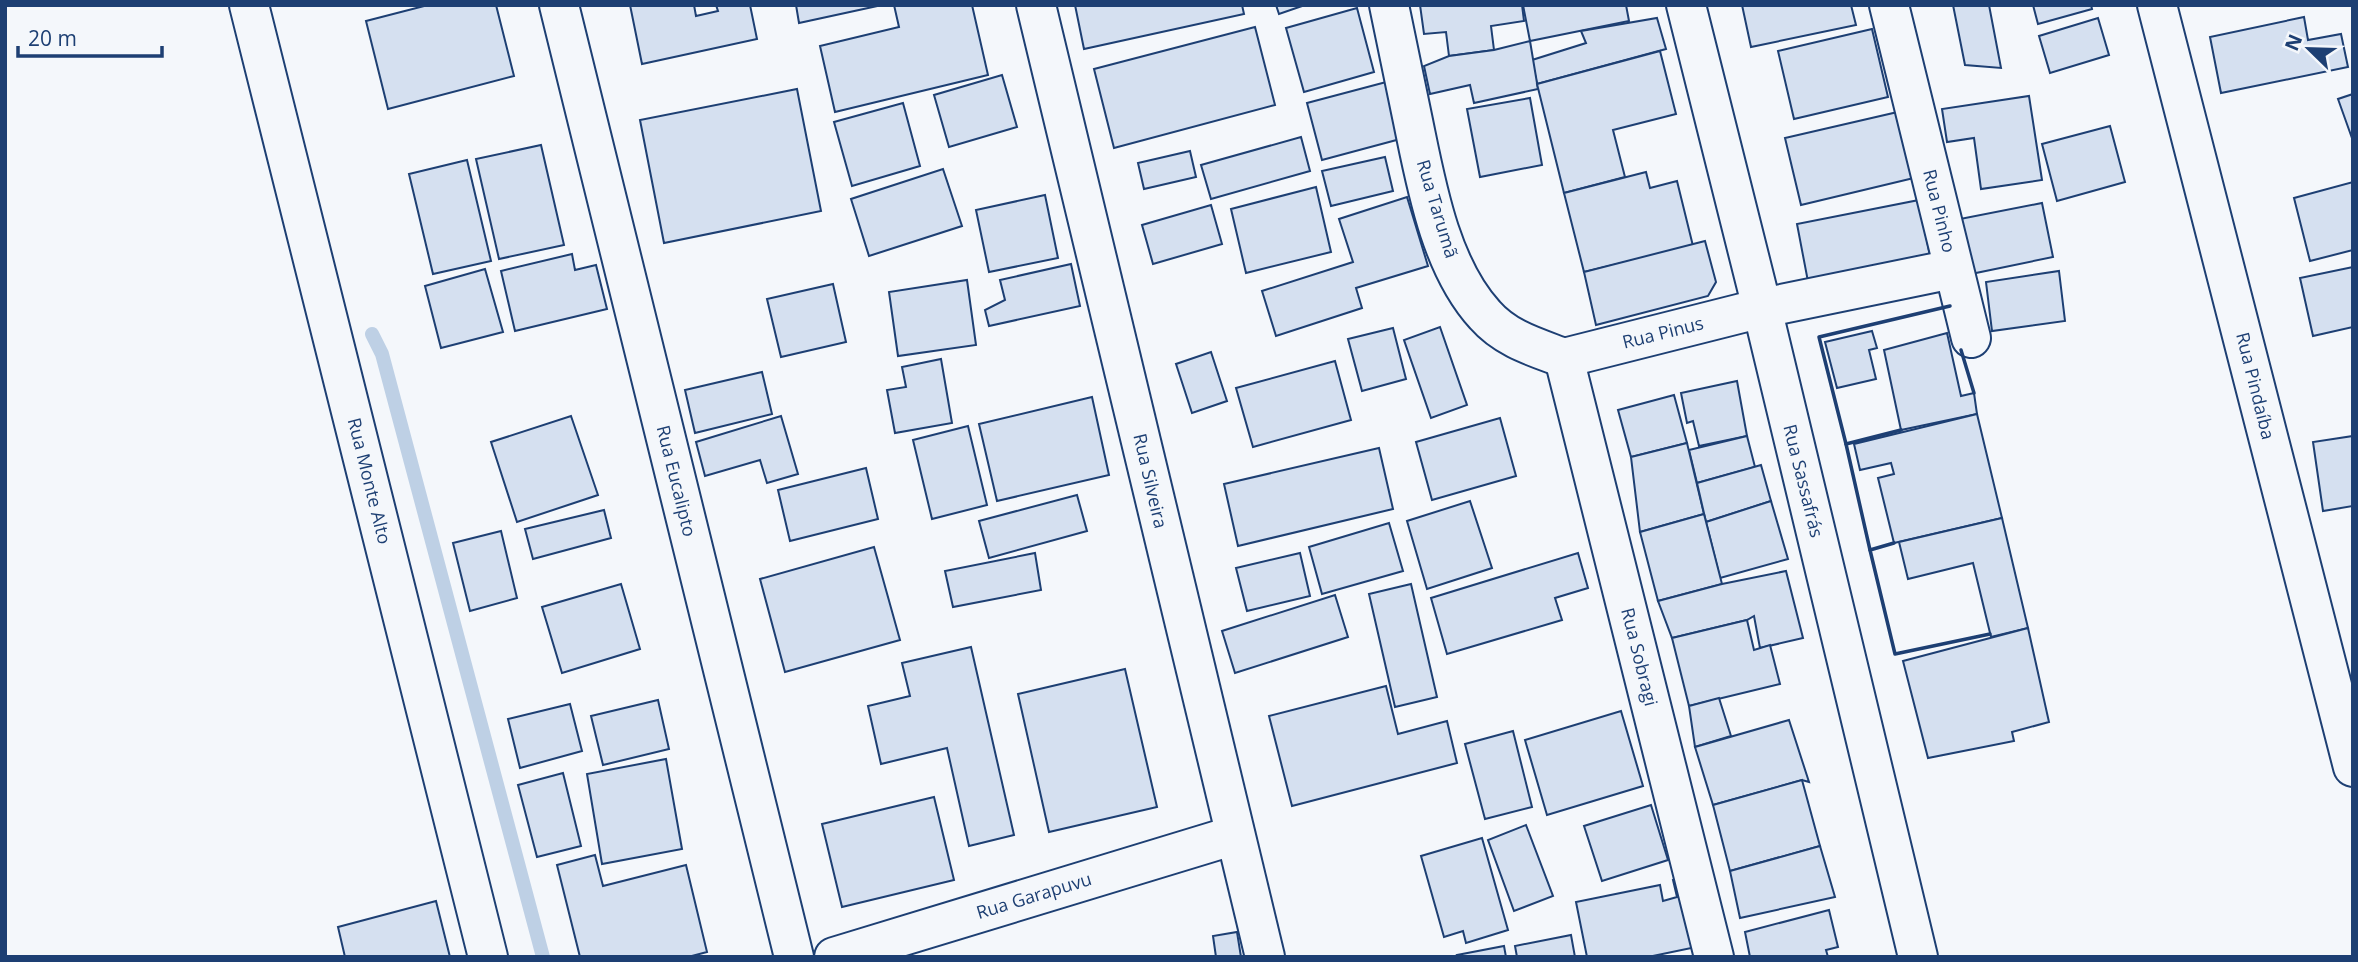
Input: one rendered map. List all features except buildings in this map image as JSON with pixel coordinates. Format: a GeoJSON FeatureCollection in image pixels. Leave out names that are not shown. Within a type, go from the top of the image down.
{"type":"FeatureCollection","features":[{"type":"Feature","properties":{"kind":"street","name":"Rua Monte Alto"},"geometry":{"type":"LineString","coordinates":[[249,5],[488,957]]}},
{"type":"Feature","properties":{"kind":"street","name":"Rua Eucalipto"},"geometry":{"type":"LineString","coordinates":[[559,5],[794,957]]}},
{"type":"Feature","properties":{"kind":"street","name":"Rua Silveira"},"geometry":{"type":"LineString","coordinates":[[1036,5],[1265,957]]}},
{"type":"Feature","properties":{"kind":"street","name":"Rua Tarumã"},"geometry":{"type":"LineString","coordinates":[[1389,5],[1426,182],[1449,254],[1460,277],[1485,316],[1514,339],[1564,358]]}},
{"type":"Feature","properties":{"kind":"street","name":"Rua Sassafrás"},"geometry":{"type":"LineString","coordinates":[[1686,5],[1918,957]]}},
{"type":"Feature","properties":{"kind":"street","name":"Rua Pinho"},"geometry":{"type":"LineString","coordinates":[[1762,308],[1953,269],[1889,5]]}},
{"type":"Feature","properties":{"kind":"street","name":"Rua Pindaíba"},"geometry":{"type":"LineString","coordinates":[[2157,5],[2353,767]]}},
{"type":"Feature","properties":{"kind":"street"},"geometry":{"type":"LineString","coordinates":[[1953,269],[1971,338]]}},
{"type":"Feature","properties":{"kind":"street","name":"Rua Pinus"},"geometry":{"type":"LineString","coordinates":[[1564,358],[1762,308]]}},
{"type":"Feature","properties":{"kind":"street","name":"Rua Sobragi"},"geometry":{"type":"LineString","coordinates":[[1564,358],[1714,957]]}},
{"type":"Feature","properties":{"kind":"street","name":"Rua Garapuvu"},"geometry":{"type":"LineString","coordinates":[[834,957],[1235,835]]}},
{"type":"Feature","properties":{"kind":"waterway"},"geometry":{"type":"LineString","coordinates":[[372,334],[382,354],[543,957]]}},
{"type":"Feature","properties":{"kind":"wall"},"geometry":{"type":"LineString","coordinates":[[1846,444],[1819,337],[1950,306]]}},
{"type":"Feature","properties":{"kind":"wall"},"geometry":{"type":"LineString","coordinates":[[1961,350],[1974,393]]}},
{"type":"Feature","properties":{"kind":"wall"},"geometry":{"type":"LineString","coordinates":[[1870,550],[1846,444],[1901,430]]}},
{"type":"Feature","properties":{"kind":"wall"},"geometry":{"type":"LineString","coordinates":[[1894,543],[1870,550],[1895,654],[1990,634]]}}]}
